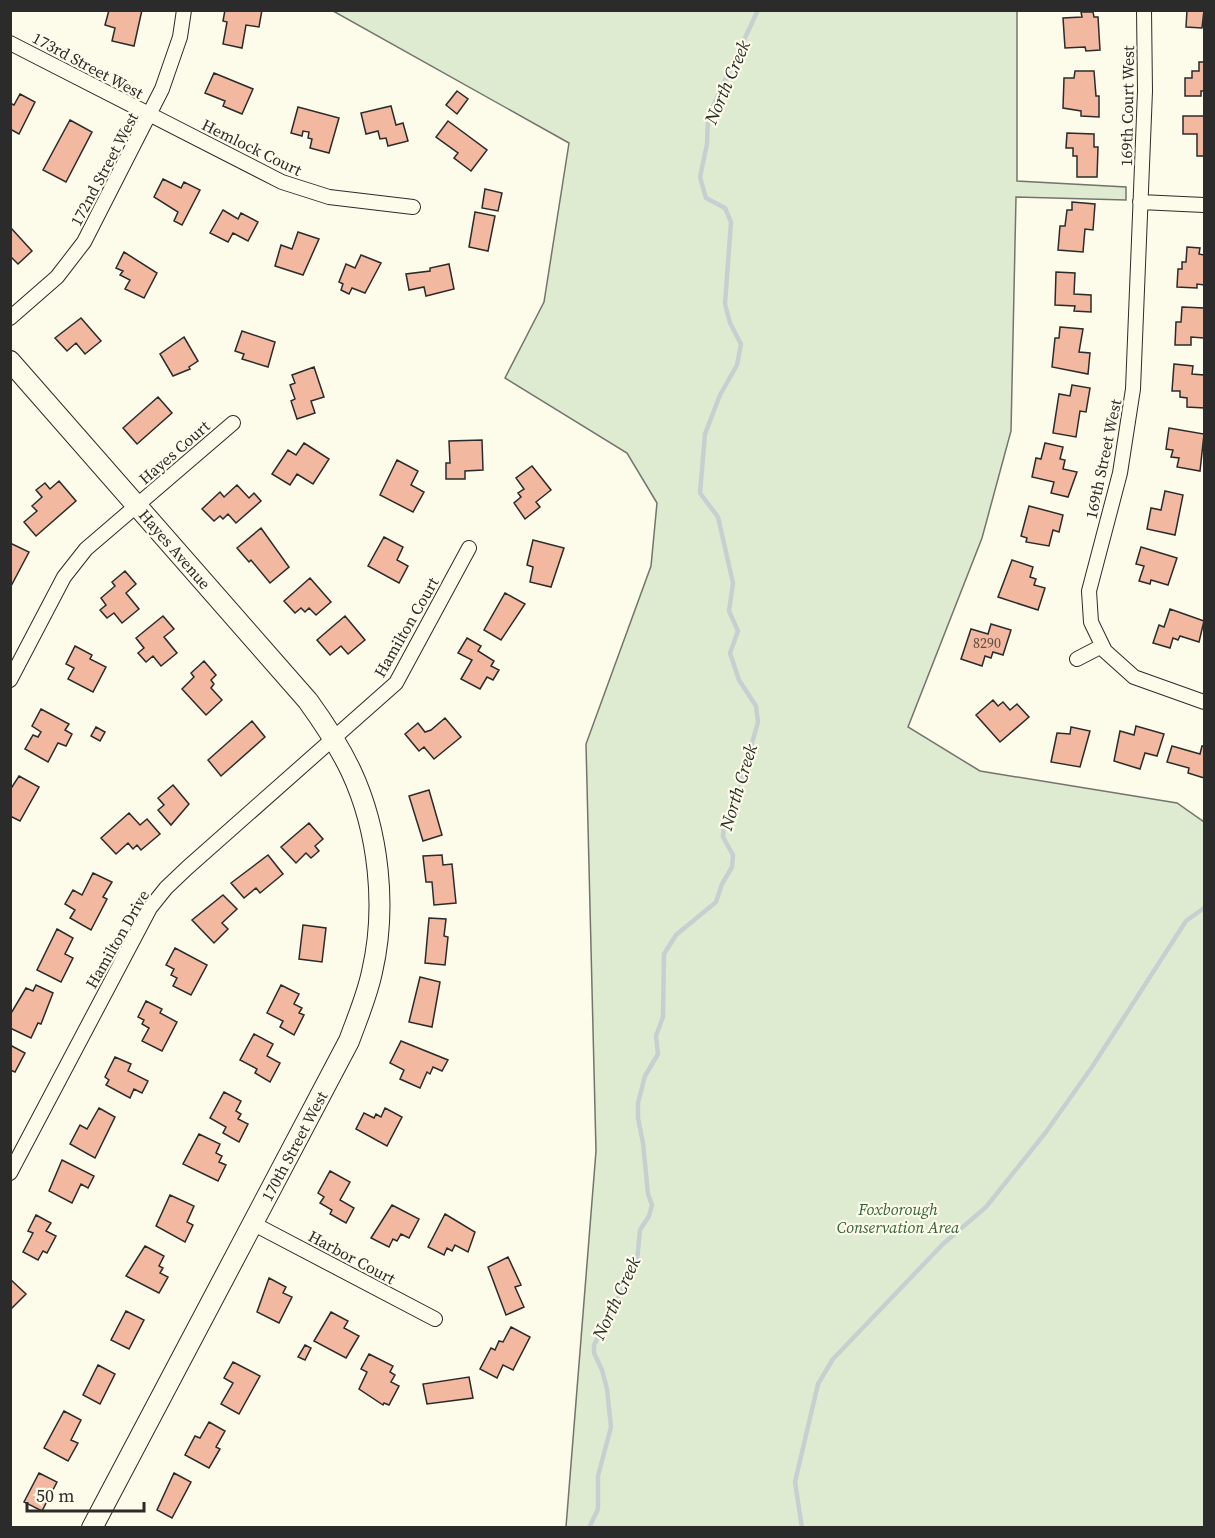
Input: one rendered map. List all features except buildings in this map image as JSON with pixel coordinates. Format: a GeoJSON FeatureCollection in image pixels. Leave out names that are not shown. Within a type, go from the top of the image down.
{"type":"FeatureCollection","features":[{"type":"Feature","properties":{"kind":"street","name":"172nd Street West"},"geometry":{"type":"LineString","coordinates":[[10,318],[57,277],[77,254],[151,116],[175,54],[184,10]]}},
{"type":"Feature","properties":{"kind":"street","name":"169th Court West"},"geometry":{"type":"LineString","coordinates":[[1140,202],[1145,91],[1144,10]]}},
{"type":"Feature","properties":{"kind":"street","name":"173rd Street West"},"geometry":{"type":"LineString","coordinates":[[10,43],[151,116]]}},
{"type":"Feature","properties":{"kind":"street","name":"Hemlock Court"},"geometry":{"type":"LineString","coordinates":[[151,116],[282,182],[307,191],[352,201],[413,207]]}},
{"type":"Feature","properties":{"kind":"street"},"geometry":{"type":"LineString","coordinates":[[1140,202],[1204,205]]}},
{"type":"Feature","properties":{"kind":"street","name":"169th Street West"},"geometry":{"type":"LineString","coordinates":[[1140,202],[1133,390],[1129,428],[1120,473],[1089,591],[1091,622],[1102,646],[1120,667],[1134,678],[1204,702]]}},
{"type":"Feature","properties":{"kind":"street","name":"Hayes Avenue"},"geometry":{"type":"LineString","coordinates":[[10,361],[308,701],[335,740]]}},
{"type":"Feature","properties":{"kind":"street","name":"Hayes Court"},"geometry":{"type":"LineString","coordinates":[[10,680],[53,597],[86,549],[138,507],[233,423]]}},
{"type":"Feature","properties":{"kind":"street","name":"Hamilton Court"},"geometry":{"type":"LineString","coordinates":[[335,740],[396,683],[469,548]]}},
{"type":"Feature","properties":{"kind":"street"},"geometry":{"type":"LineString","coordinates":[[1077,659],[1102,646]]}},
{"type":"Feature","properties":{"kind":"street","name":"Hamilton Drive"},"geometry":{"type":"LineString","coordinates":[[10,1173],[150,908],[166,888],[187,868],[335,740]]}},
{"type":"Feature","properties":{"kind":"street","name":"170th Street West"},"geometry":{"type":"LineString","coordinates":[[92,1527],[349,1041],[372,973],[379,923],[375,853],[352,773],[335,740]]}},
{"type":"Feature","properties":{"kind":"street","name":"Harbor Court"},"geometry":{"type":"LineString","coordinates":[[254,1224],[435,1319]]}},
{"type":"Feature","properties":{"kind":"green space","name":"Foxborough Conservation Area"},"geometry":{"type":"Polygon","coordinates":[[[333,11],[1017,11],[1017,181],[1126,187],[1126,200],[1016,197],[1011,431],[982,538],[908,727],[980,771],[1177,803],[1204,822],[1204,1527],[566,1527],[596,1151],[586,744],[651,566],[657,503],[627,453],[505,378],[544,302],[569,143],[333,11]]]}},
{"type":"Feature","properties":{"kind":"waterway","name":"North Creek"},"geometry":{"type":"LineString","coordinates":[[589,1528],[598,1509],[598,1476],[611,1427],[607,1389],[594,1353],[594,1345],[637,1261],[640,1230],[649,1216],[652,1205],[648,1194],[638,1103],[645,1076],[658,1054],[656,1036],[663,1017],[664,954],[676,935],[716,902],[722,884],[732,867],[733,855],[723,837],[724,822],[736,799],[758,722],[756,706],[739,680],[730,653],[738,631],[729,611],[733,583],[718,517],[700,493],[705,434],[720,395],[737,365],[741,344],[730,323],[725,304],[731,222],[725,208],[706,198],[700,177],[707,144],[708,117],[758,10]]}},
{"type":"Feature","properties":{"kind":"waterway"},"geometry":{"type":"LineString","coordinates":[[802,1528],[795,1482],[818,1384],[833,1359],[943,1244],[986,1207],[1046,1132],[1092,1067],[1186,921],[1204,908]]}}]}
